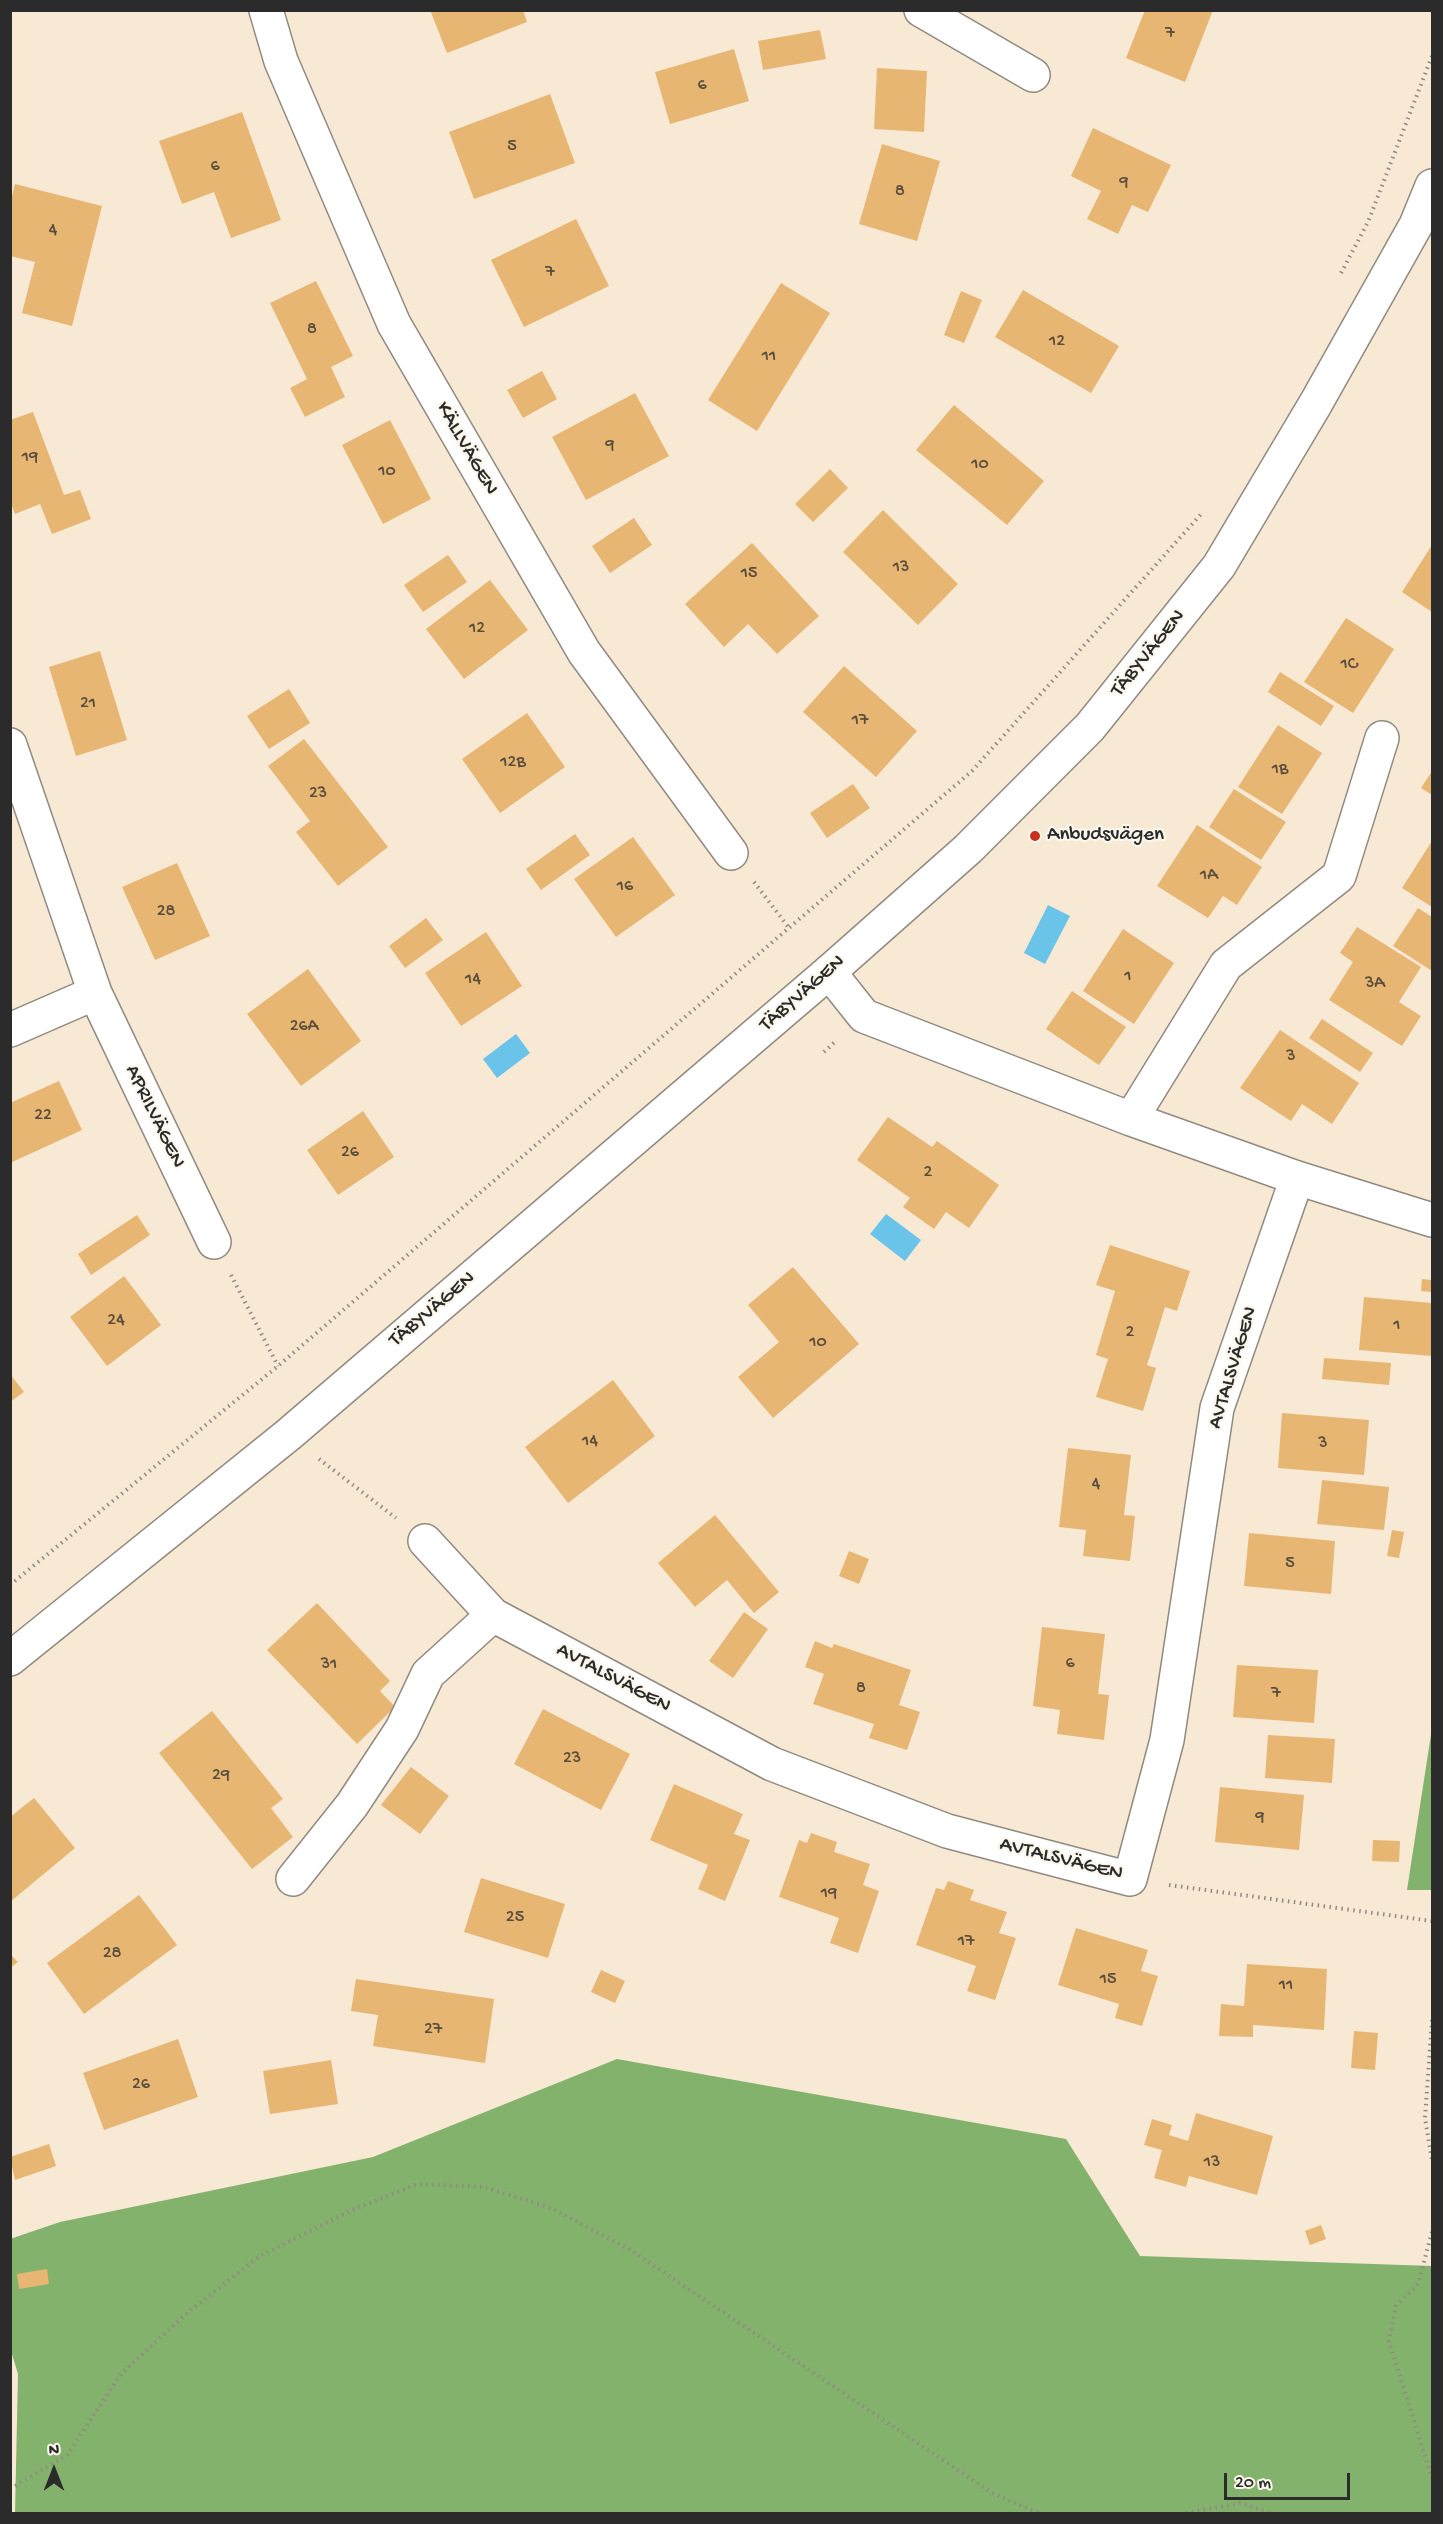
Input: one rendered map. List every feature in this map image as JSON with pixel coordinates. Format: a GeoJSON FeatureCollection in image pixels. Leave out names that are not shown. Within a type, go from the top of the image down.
{"type":"FeatureCollection","features":[{"type":"Feature","properties":{"kind":"street","name":"KÄLLVÄGEN"},"geometry":{"type":"LineString","coordinates":[[266,10],[281,61],[394,324],[584,652],[731,853]]}},
{"type":"Feature","properties":{"kind":"street"},"geometry":{"type":"LineString","coordinates":[[921,10],[1034,75]]}},
{"type":"Feature","properties":{"kind":"street","name":"TÄBYVÄGEN"},"geometry":{"type":"LineString","coordinates":[[10,1659],[288,1434],[829,972],[968,849],[1090,728],[1219,566],[1316,403],[1416,225],[1432,186]]}},
{"type":"Feature","properties":{"kind":"street"},"geometry":{"type":"LineString","coordinates":[[1131,1119],[1226,965],[1339,876],[1382,738]]}},
{"type":"Feature","properties":{"kind":"street","name":"APRILVÄGEN"},"geometry":{"type":"LineString","coordinates":[[10,745],[94,993],[214,1242]]}},
{"type":"Feature","properties":{"kind":"street"},"geometry":{"type":"LineString","coordinates":[[829,972],[864,1016],[1131,1119],[1297,1178],[1432,1220]]}},
{"type":"Feature","properties":{"kind":"street"},"geometry":{"type":"LineString","coordinates":[[10,1030],[94,993]]}},
{"type":"Feature","properties":{"kind":"street","name":"AVTALSVÄGEN"},"geometry":{"type":"LineString","coordinates":[[425,1541],[493,1615],[772,1764],[947,1831],[1131,1879],[1167,1740],[1217,1408],[1297,1178]]}},
{"type":"Feature","properties":{"kind":"street"},"geometry":{"type":"LineString","coordinates":[[293,1879],[352,1805],[402,1729],[428,1674],[493,1615]]}},
{"type":"Feature","properties":{"kind":"path"},"geometry":{"type":"LineString","coordinates":[[1337,281],[1368,222],[1432,56]]}},
{"type":"Feature","properties":{"kind":"path"},"geometry":{"type":"LineString","coordinates":[[10,1585],[278,1366],[972,771],[1209,506]]}},
{"type":"Feature","properties":{"kind":"path"},"geometry":{"type":"LineString","coordinates":[[731,853],[789,928]]}},
{"type":"Feature","properties":{"kind":"path"},"geometry":{"type":"LineString","coordinates":[[214,1242],[278,1366]]}},
{"type":"Feature","properties":{"kind":"path"},"geometry":{"type":"LineString","coordinates":[[288,1434],[425,1541]]}},
{"type":"Feature","properties":{"kind":"path"},"geometry":{"type":"LineString","coordinates":[[1131,1879],[1432,1921]]}},
{"type":"Feature","properties":{"kind":"path"},"geometry":{"type":"LineString","coordinates":[[1432,2020],[1425,2118],[1432,2160]]}},
{"type":"Feature","properties":{"kind":"path"},"geometry":{"type":"LineString","coordinates":[[10,2489],[67,2455],[121,2374],[187,2313],[260,2256],[352,2210],[418,2184],[484,2187],[551,2208],[629,2249],[992,2493],[1041,2514]]}},
{"type":"Feature","properties":{"kind":"path"},"geometry":{"type":"LineString","coordinates":[[1432,2232],[1418,2284],[1396,2306],[1389,2341],[1432,2478]]}},
{"type":"Feature","properties":{"kind":"path"},"geometry":{"type":"LineString","coordinates":[[1180,2514],[1241,2503],[1273,2514]]}},
{"type":"Feature","properties":{"kind":"green space"},"geometry":{"type":"Polygon","coordinates":[[[1432,1728],[1432,1890],[1407,1890],[1432,1728]]]}},
{"type":"Feature","properties":{"kind":"green space"},"geometry":{"type":"Polygon","coordinates":[[[617,2059],[1066,2139],[1140,2256],[1432,2266],[1432,2513],[15,2513],[18,2374],[11,2351],[10,2239],[60,2222],[373,2157],[617,2059]]]}},
{"type":"Feature","properties":{"kind":"water"},"geometry":{"type":"Polygon","coordinates":[[[1048,905],[1070,916],[1045,964],[1024,953],[1048,905]]]}},
{"type":"Feature","properties":{"kind":"water"},"geometry":{"type":"Polygon","coordinates":[[[516,1034],[530,1053],[497,1078],[483,1059],[516,1034]]]}},
{"type":"Feature","properties":{"kind":"water"},"geometry":{"type":"Polygon","coordinates":[[[886,1214],[921,1240],[905,1261],[870,1234],[886,1214]]]}},
{"type":"Feature","properties":{"kind":"building"},"geometry":{"type":"Polygon","coordinates":[[[430,10],[523,10],[527,22],[447,53],[430,10]]]}},
{"type":"Feature","properties":{"kind":"building"},"geometry":{"type":"Polygon","coordinates":[[[1145,10],[1213,10],[1185,82],[1126,58],[1145,10]]]}},
{"type":"Feature","properties":{"kind":"building"},"geometry":{"type":"Polygon","coordinates":[[[820,30],[826,59],[763,70],[758,41],[820,30]]]}},
{"type":"Feature","properties":{"kind":"building"},"geometry":{"type":"Polygon","coordinates":[[[734,49],[749,101],[670,124],[655,72],[734,49]]]}},
{"type":"Feature","properties":{"kind":"building"},"geometry":{"type":"Polygon","coordinates":[[[877,68],[927,71],[924,132],[874,129],[877,68]]]}},
{"type":"Feature","properties":{"kind":"building"},"geometry":{"type":"Polygon","coordinates":[[[550,94],[575,163],[474,199],[449,132],[550,94]]]}},
{"type":"Feature","properties":{"kind":"building"},"geometry":{"type":"Polygon","coordinates":[[[242,112],[281,220],[231,238],[214,192],[182,204],[159,141],[242,112]]]}},
{"type":"Feature","properties":{"kind":"building"},"geometry":{"type":"Polygon","coordinates":[[[1093,128],[1171,165],[1148,212],[1132,205],[1118,234],[1087,219],[1101,191],[1071,176],[1093,128]]]}},
{"type":"Feature","properties":{"kind":"building"},"geometry":{"type":"Polygon","coordinates":[[[882,144],[940,161],[917,241],[859,224],[882,144]]]}},
{"type":"Feature","properties":{"kind":"building"},"geometry":{"type":"Polygon","coordinates":[[[15,184],[102,206],[72,326],[22,313],[35,262],[10,256],[10,204],[15,184]]]}},
{"type":"Feature","properties":{"kind":"building"},"geometry":{"type":"Polygon","coordinates":[[[576,219],[609,286],[524,327],[491,260],[576,219]]]}},
{"type":"Feature","properties":{"kind":"building"},"geometry":{"type":"Polygon","coordinates":[[[316,281],[353,356],[331,367],[345,397],[305,417],[290,388],[307,379],[270,303],[316,281]]]}},
{"type":"Feature","properties":{"kind":"building"},"geometry":{"type":"Polygon","coordinates":[[[781,283],[830,313],[757,431],[708,400],[781,283]]]}},
{"type":"Feature","properties":{"kind":"building"},"geometry":{"type":"Polygon","coordinates":[[[1023,290],[1119,346],[1091,393],[995,337],[1023,290]]]}},
{"type":"Feature","properties":{"kind":"building"},"geometry":{"type":"Polygon","coordinates":[[[961,291],[982,300],[964,343],[944,335],[961,291]]]}},
{"type":"Feature","properties":{"kind":"building"},"geometry":{"type":"Polygon","coordinates":[[[542,371],[557,399],[523,418],[507,390],[542,371]]]}},
{"type":"Feature","properties":{"kind":"building"},"geometry":{"type":"Polygon","coordinates":[[[635,393],[669,456],[586,500],[552,437],[635,393]]]}},
{"type":"Feature","properties":{"kind":"building"},"geometry":{"type":"Polygon","coordinates":[[[954,405],[1044,481],[1007,525],[916,450],[954,405]]]}},
{"type":"Feature","properties":{"kind":"building"},"geometry":{"type":"Polygon","coordinates":[[[33,412],[64,495],[80,490],[91,519],[52,534],[40,504],[15,514],[10,501],[10,420],[33,412]]]}},
{"type":"Feature","properties":{"kind":"building"},"geometry":{"type":"Polygon","coordinates":[[[390,420],[431,499],[383,524],[342,445],[390,420]]]}},
{"type":"Feature","properties":{"kind":"building"},"geometry":{"type":"Polygon","coordinates":[[[830,469],[848,488],[813,522],[795,504],[830,469]]]}},
{"type":"Feature","properties":{"kind":"building"},"geometry":{"type":"Polygon","coordinates":[[[883,510],[958,584],[918,625],[843,552],[883,510]]]}},
{"type":"Feature","properties":{"kind":"building"},"geometry":{"type":"Polygon","coordinates":[[[634,518],[652,545],[610,573],[592,546],[634,518]]]}},
{"type":"Feature","properties":{"kind":"building"},"geometry":{"type":"Polygon","coordinates":[[[752,543],[819,616],[777,654],[748,624],[724,647],[685,604],[752,543]]]}},
{"type":"Feature","properties":{"kind":"building"},"geometry":{"type":"Polygon","coordinates":[[[1432,545],[1432,612],[1402,592],[1432,545]]]}},
{"type":"Feature","properties":{"kind":"building"},"geometry":{"type":"Polygon","coordinates":[[[448,555],[467,582],[423,612],[404,585],[448,555]]]}},
{"type":"Feature","properties":{"kind":"building"},"geometry":{"type":"Polygon","coordinates":[[[490,580],[528,630],[464,679],[426,629],[490,580]]]}},
{"type":"Feature","properties":{"kind":"building"},"geometry":{"type":"Polygon","coordinates":[[[1346,618],[1394,649],[1353,713],[1304,682],[1346,618]]]}},
{"type":"Feature","properties":{"kind":"building"},"geometry":{"type":"Polygon","coordinates":[[[100,651],[127,740],[76,756],[49,667],[100,651]]]}},
{"type":"Feature","properties":{"kind":"building"},"geometry":{"type":"Polygon","coordinates":[[[844,666],[917,731],[876,777],[803,712],[844,666]]]}},
{"type":"Feature","properties":{"kind":"building"},"geometry":{"type":"Polygon","coordinates":[[[1280,672],[1334,706],[1321,726],[1268,692],[1280,672]]]}},
{"type":"Feature","properties":{"kind":"building"},"geometry":{"type":"Polygon","coordinates":[[[289,689],[310,723],[269,749],[247,716],[289,689]]]}},
{"type":"Feature","properties":{"kind":"building"},"geometry":{"type":"Polygon","coordinates":[[[527,713],[565,767],[500,813],[462,759],[527,713]]]}},
{"type":"Feature","properties":{"kind":"building"},"geometry":{"type":"Polygon","coordinates":[[[1278,725],[1322,753],[1282,814],[1238,787],[1278,725]]]}},
{"type":"Feature","properties":{"kind":"building"},"geometry":{"type":"Polygon","coordinates":[[[304,739],[388,847],[338,886],[296,832],[310,821],[268,766],[304,739]]]}},
{"type":"Feature","properties":{"kind":"building"},"geometry":{"type":"Polygon","coordinates":[[[1432,771],[1432,795],[1421,788],[1432,771]]]}},
{"type":"Feature","properties":{"kind":"building"},"geometry":{"type":"Polygon","coordinates":[[[853,784],[870,808],[827,838],[810,813],[853,784]]]}},
{"type":"Feature","properties":{"kind":"building"},"geometry":{"type":"Polygon","coordinates":[[[1234,789],[1286,822],[1261,860],[1209,827],[1234,789]]]}},
{"type":"Feature","properties":{"kind":"building"},"geometry":{"type":"Polygon","coordinates":[[[1197,825],[1262,867],[1237,905],[1223,896],[1208,918],[1157,886],[1197,825]]]}},
{"type":"Feature","properties":{"kind":"building"},"geometry":{"type":"Polygon","coordinates":[[[575,834],[590,855],[541,890],[526,869],[575,834]]]}},
{"type":"Feature","properties":{"kind":"building"},"geometry":{"type":"Polygon","coordinates":[[[633,837],[675,895],[616,937],[574,879],[633,837]]]}},
{"type":"Feature","properties":{"kind":"building"},"geometry":{"type":"Polygon","coordinates":[[[1432,841],[1432,907],[1402,888],[1432,841]]]}},
{"type":"Feature","properties":{"kind":"building"},"geometry":{"type":"Polygon","coordinates":[[[177,863],[210,936],[155,960],[122,887],[177,863]]]}},
{"type":"Feature","properties":{"kind":"building"},"geometry":{"type":"Polygon","coordinates":[[[1418,908],[1432,917],[1432,971],[1393,946],[1418,908]]]}},
{"type":"Feature","properties":{"kind":"building"},"geometry":{"type":"Polygon","coordinates":[[[426,918],[443,940],[405,968],[389,946],[426,918]]]}},
{"type":"Feature","properties":{"kind":"building"},"geometry":{"type":"Polygon","coordinates":[[[1357,927],[1421,967],[1399,1002],[1421,1016],[1402,1046],[1329,1000],[1353,962],[1340,953],[1357,927]]]}},
{"type":"Feature","properties":{"kind":"building"},"geometry":{"type":"Polygon","coordinates":[[[1123,929],[1174,963],[1134,1024],[1083,991],[1123,929]]]}},
{"type":"Feature","properties":{"kind":"building"},"geometry":{"type":"Polygon","coordinates":[[[486,932],[522,986],[461,1026],[425,973],[486,932]]]}},
{"type":"Feature","properties":{"kind":"building"},"geometry":{"type":"Polygon","coordinates":[[[308,969],[361,1041],[301,1086],[247,1014],[308,969]]]}},
{"type":"Feature","properties":{"kind":"building"},"geometry":{"type":"Polygon","coordinates":[[[1072,991],[1126,1027],[1099,1065],[1046,1029],[1072,991]]]}},
{"type":"Feature","properties":{"kind":"building"},"geometry":{"type":"Polygon","coordinates":[[[1322,1019],[1373,1053],[1360,1072],[1309,1038],[1322,1019]]]}},
{"type":"Feature","properties":{"kind":"building"},"geometry":{"type":"Polygon","coordinates":[[[1280,1030],[1359,1083],[1332,1124],[1302,1104],[1291,1121],[1240,1088],[1280,1030]]]}},
{"type":"Feature","properties":{"kind":"building"},"geometry":{"type":"Polygon","coordinates":[[[59,1081],[82,1130],[10,1163],[10,1103],[59,1081]]]}},
{"type":"Feature","properties":{"kind":"building"},"geometry":{"type":"Polygon","coordinates":[[[363,1111],[394,1157],[338,1195],[307,1150],[363,1111]]]}},
{"type":"Feature","properties":{"kind":"building"},"geometry":{"type":"Polygon","coordinates":[[[888,1117],[932,1147],[937,1141],[999,1185],[969,1228],[946,1212],[934,1229],[903,1207],[910,1198],[857,1160],[888,1117]]]}},
{"type":"Feature","properties":{"kind":"building"},"geometry":{"type":"Polygon","coordinates":[[[137,1215],[150,1235],[91,1275],[78,1254],[137,1215]]]}},
{"type":"Feature","properties":{"kind":"building"},"geometry":{"type":"Polygon","coordinates":[[[1110,1245],[1190,1271],[1177,1311],[1165,1307],[1147,1365],[1156,1368],[1143,1411],[1096,1397],[1108,1359],[1096,1355],[1115,1291],[1096,1285],[1110,1245]]]}},
{"type":"Feature","properties":{"kind":"building"},"geometry":{"type":"Polygon","coordinates":[[[793,1267],[859,1344],[773,1418],[738,1377],[779,1342],[748,1305],[793,1267]]]}},
{"type":"Feature","properties":{"kind":"building"},"geometry":{"type":"Polygon","coordinates":[[[124,1276],[161,1325],[107,1366],[70,1317],[124,1276]]]}},
{"type":"Feature","properties":{"kind":"building"},"geometry":{"type":"Polygon","coordinates":[[[1422,1279],[1432,1280],[1432,1292],[1421,1291],[1422,1279]]]}},
{"type":"Feature","properties":{"kind":"building"},"geometry":{"type":"Polygon","coordinates":[[[1364,1297],[1432,1303],[1432,1356],[1359,1350],[1364,1297]]]}},
{"type":"Feature","properties":{"kind":"building"},"geometry":{"type":"Polygon","coordinates":[[[1324,1358],[1391,1363],[1389,1385],[1322,1379],[1324,1358]]]}},
{"type":"Feature","properties":{"kind":"building"},"geometry":{"type":"Polygon","coordinates":[[[10,1374],[24,1392],[10,1402],[10,1374]]]}},
{"type":"Feature","properties":{"kind":"building"},"geometry":{"type":"Polygon","coordinates":[[[613,1380],[655,1436],[568,1503],[525,1447],[613,1380]]]}},
{"type":"Feature","properties":{"kind":"building"},"geometry":{"type":"Polygon","coordinates":[[[1282,1413],[1369,1420],[1364,1475],[1278,1468],[1282,1413]]]}},
{"type":"Feature","properties":{"kind":"building"},"geometry":{"type":"Polygon","coordinates":[[[1068,1448],[1131,1455],[1124,1515],[1135,1516],[1130,1561],[1083,1556],[1086,1530],[1059,1527],[1068,1448]]]}},
{"type":"Feature","properties":{"kind":"building"},"geometry":{"type":"Polygon","coordinates":[[[1322,1480],[1389,1487],[1384,1530],[1317,1524],[1322,1480]]]}},
{"type":"Feature","properties":{"kind":"building"},"geometry":{"type":"Polygon","coordinates":[[[715,1515],[779,1592],[754,1613],[727,1580],[695,1607],[658,1563],[715,1515]]]}},
{"type":"Feature","properties":{"kind":"building"},"geometry":{"type":"Polygon","coordinates":[[[1392,1530],[1404,1532],[1399,1558],[1387,1556],[1392,1530]]]}},
{"type":"Feature","properties":{"kind":"building"},"geometry":{"type":"Polygon","coordinates":[[[1249,1533],[1335,1541],[1331,1594],[1244,1586],[1249,1533]]]}},
{"type":"Feature","properties":{"kind":"building"},"geometry":{"type":"Polygon","coordinates":[[[849,1551],[869,1559],[859,1584],[839,1576],[849,1551]]]}},
{"type":"Feature","properties":{"kind":"building"},"geometry":{"type":"Polygon","coordinates":[[[317,1603],[390,1681],[380,1691],[395,1707],[357,1744],[267,1650],[317,1603]]]}},
{"type":"Feature","properties":{"kind":"building"},"geometry":{"type":"Polygon","coordinates":[[[744,1612],[768,1629],[733,1678],[709,1661],[744,1612]]]}},
{"type":"Feature","properties":{"kind":"building"},"geometry":{"type":"Polygon","coordinates":[[[1042,1627],[1105,1634],[1098,1694],[1109,1695],[1104,1740],[1057,1734],[1060,1710],[1033,1706],[1042,1627]]]}},
{"type":"Feature","properties":{"kind":"building"},"geometry":{"type":"Polygon","coordinates":[[[815,1641],[832,1648],[834,1644],[911,1670],[899,1705],[920,1712],[907,1750],[869,1738],[874,1724],[813,1704],[824,1674],[805,1667],[815,1641]]]}},
{"type":"Feature","properties":{"kind":"building"},"geometry":{"type":"Polygon","coordinates":[[[1237,1665],[1318,1670],[1314,1723],[1233,1717],[1237,1665]]]}},
{"type":"Feature","properties":{"kind":"building"},"geometry":{"type":"Polygon","coordinates":[[[543,1709],[630,1754],[601,1810],[514,1764],[543,1709]]]}},
{"type":"Feature","properties":{"kind":"building"},"geometry":{"type":"Polygon","coordinates":[[[212,1711],[283,1799],[271,1808],[293,1837],[252,1869],[159,1753],[212,1711]]]}},
{"type":"Feature","properties":{"kind":"building"},"geometry":{"type":"Polygon","coordinates":[[[1268,1735],[1335,1739],[1332,1783],[1265,1778],[1268,1735]]]}},
{"type":"Feature","properties":{"kind":"building"},"geometry":{"type":"Polygon","coordinates":[[[411,1767],[449,1796],[420,1834],[381,1805],[411,1767]]]}},
{"type":"Feature","properties":{"kind":"building"},"geometry":{"type":"Polygon","coordinates":[[[674,1784],[743,1814],[734,1834],[750,1840],[725,1901],[698,1889],[708,1865],[650,1840],[674,1784]]]}},
{"type":"Feature","properties":{"kind":"building"},"geometry":{"type":"Polygon","coordinates":[[[1220,1787],[1304,1795],[1299,1850],[1215,1842],[1220,1787]]]}},
{"type":"Feature","properties":{"kind":"building"},"geometry":{"type":"Polygon","coordinates":[[[34,1798],[75,1848],[10,1902],[10,1817],[34,1798]]]}},
{"type":"Feature","properties":{"kind":"building"},"geometry":{"type":"Polygon","coordinates":[[[811,1833],[837,1842],[834,1852],[870,1864],[863,1885],[879,1891],[858,1953],[830,1943],[839,1918],[779,1897],[799,1840],[807,1843],[811,1833]]]}},
{"type":"Feature","properties":{"kind":"building"},"geometry":{"type":"Polygon","coordinates":[[[1373,1840],[1400,1841],[1399,1862],[1372,1861],[1373,1840]]]}},
{"type":"Feature","properties":{"kind":"building"},"geometry":{"type":"Polygon","coordinates":[[[481,1878],[565,1904],[548,1958],[464,1932],[481,1878]]]}},
{"type":"Feature","properties":{"kind":"building"},"geometry":{"type":"Polygon","coordinates":[[[948,1881],[974,1890],[970,1900],[1007,1912],[999,1933],[1016,1938],[995,2000],[967,1991],[976,1966],[916,1945],[936,1888],[944,1890],[948,1881]]]}},
{"type":"Feature","properties":{"kind":"building"},"geometry":{"type":"Polygon","coordinates":[[[139,1895],[177,1945],[84,2014],[47,1963],[139,1895]]]}},
{"type":"Feature","properties":{"kind":"building"},"geometry":{"type":"Polygon","coordinates":[[[1076,1928],[1148,1950],[1141,1971],[1158,1976],[1142,2026],[1115,2018],[1119,2004],[1058,1985],[1076,1928]]]}},
{"type":"Feature","properties":{"kind":"building"},"geometry":{"type":"Polygon","coordinates":[[[10,1954],[18,1962],[10,1968],[10,1954]]]}},
{"type":"Feature","properties":{"kind":"building"},"geometry":{"type":"Polygon","coordinates":[[[1247,1964],[1327,1969],[1324,2030],[1253,2025],[1253,2037],[1219,2036],[1221,2004],[1244,2006],[1247,1964]]]}},
{"type":"Feature","properties":{"kind":"building"},"geometry":{"type":"Polygon","coordinates":[[[601,1970],[625,1981],[615,2003],[591,1992],[601,1970]]]}},
{"type":"Feature","properties":{"kind":"building"},"geometry":{"type":"Polygon","coordinates":[[[356,1979],[494,1999],[485,2063],[373,2046],[378,2015],[351,2011],[356,1979]]]}},
{"type":"Feature","properties":{"kind":"building"},"geometry":{"type":"Polygon","coordinates":[[[1354,2031],[1378,2033],[1375,2070],[1351,2068],[1354,2031]]]}},
{"type":"Feature","properties":{"kind":"building"},"geometry":{"type":"Polygon","coordinates":[[[178,2039],[198,2097],[104,2130],[83,2073],[178,2039]]]}},
{"type":"Feature","properties":{"kind":"building"},"geometry":{"type":"Polygon","coordinates":[[[331,2060],[338,2104],[270,2114],[263,2071],[331,2060]]]}},
{"type":"Feature","properties":{"kind":"building"},"geometry":{"type":"Polygon","coordinates":[[[1196,2113],[1273,2136],[1257,2195],[1189,2176],[1186,2187],[1154,2178],[1162,2150],[1144,2145],[1152,2119],[1172,2125],[1169,2135],[1188,2141],[1196,2113]]]}},
{"type":"Feature","properties":{"kind":"building"},"geometry":{"type":"Polygon","coordinates":[[[49,2144],[56,2166],[15,2180],[10,2157],[49,2144]]]}},
{"type":"Feature","properties":{"kind":"building"},"geometry":{"type":"Polygon","coordinates":[[[1321,2225],[1326,2239],[1310,2245],[1305,2231],[1321,2225]]]}},
{"type":"Feature","properties":{"kind":"building"},"geometry":{"type":"Polygon","coordinates":[[[47,2269],[49,2284],[19,2289],[17,2274],[47,2269]]]}},
{"type":"Feature","properties":{"kind":"place","name":"Anbudsvägen"},"geometry":{"type":"Point","coordinates":[1035,836]}}]}
